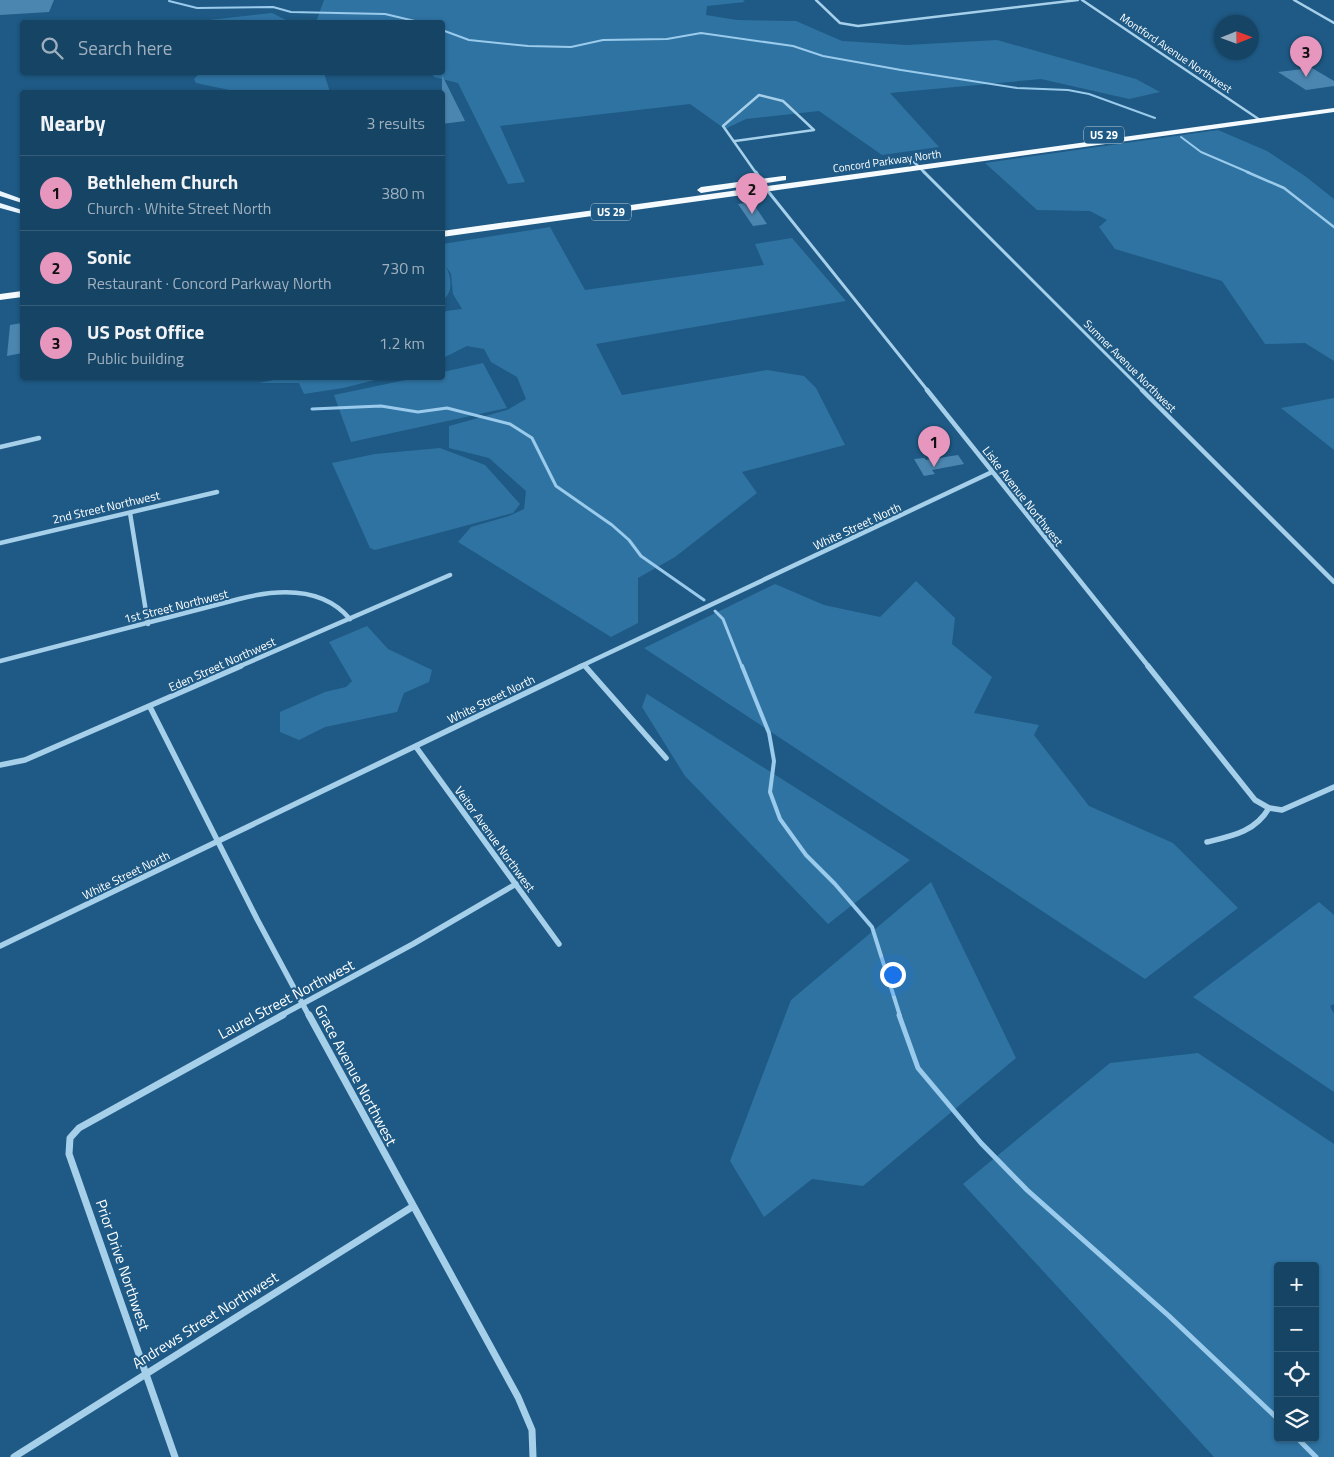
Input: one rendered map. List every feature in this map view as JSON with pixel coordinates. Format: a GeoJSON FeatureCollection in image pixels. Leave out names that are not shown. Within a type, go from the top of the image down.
{"type":"FeatureCollection","features":[{"type":"Feature","properties":{"kind":"highway","name":"Concord Parkway North"},"geometry":{"type":"LineString","coordinates":[[445,226],[650,206],[767,190],[917,165],[1334,103]]}},
{"type":"Feature","properties":{"kind":"highway","name":"Concord Parkway North"},"geometry":{"type":"LineString","coordinates":[[445,234],[762,181],[917,165],[1334,110]]}},
{"type":"Feature","properties":{"kind":"highway"},"geometry":{"type":"LineString","coordinates":[[767,190],[778,184],[823,177],[835,172]]}},
{"type":"Feature","properties":{"kind":"highway"},"geometry":{"type":"LineString","coordinates":[[650,206],[748,188],[760,184],[762,181]]}},
{"type":"Feature","properties":{"kind":"highway"},"geometry":{"type":"LineString","coordinates":[[0,288],[20,285]]}},
{"type":"Feature","properties":{"kind":"highway"},"geometry":{"type":"LineString","coordinates":[[0,297],[20,294]]}},
{"type":"Feature","properties":{"kind":"main road"},"geometry":{"type":"LineString","coordinates":[[0,194],[20,200]]}},
{"type":"Feature","properties":{"kind":"main road"},"geometry":{"type":"LineString","coordinates":[[0,205],[20,211]]}},
{"type":"Feature","properties":{"kind":"street"},"geometry":{"type":"LineString","coordinates":[[816,0],[840,22],[858,26],[1078,0]]}},
{"type":"Feature","properties":{"kind":"street","name":"Montford Avenue Northwest"},"geometry":{"type":"LineString","coordinates":[[1082,0],[1260,120]]}},
{"type":"Feature","properties":{"kind":"street"},"geometry":{"type":"LineString","coordinates":[[1294,0],[1334,23]]}},
{"type":"Feature","properties":{"kind":"street"},"geometry":{"type":"LineString","coordinates":[[734,141],[814,130],[794,106],[764,94],[759,94],[725,122],[723,126],[762,181]]}},
{"type":"Feature","properties":{"kind":"street","name":"Sumner Avenue Northwest"},"geometry":{"type":"LineString","coordinates":[[917,165],[1334,582]]}},
{"type":"Feature","properties":{"kind":"street","name":"Liske Avenue Northwest"},"geometry":{"type":"LineString","coordinates":[[767,190],[1244,788],[1255,800],[1269,808]]}},
{"type":"Feature","properties":{"kind":"street"},"geometry":{"type":"LineString","coordinates":[[0,447],[39,438]]}},
{"type":"Feature","properties":{"kind":"street","name":"White Street North"},"geometry":{"type":"LineString","coordinates":[[0,946],[584,665],[992,472]]}},
{"type":"Feature","properties":{"kind":"street","name":"2nd Street Northwest"},"geometry":{"type":"LineString","coordinates":[[0,544],[217,492]]}},
{"type":"Feature","properties":{"kind":"street"},"geometry":{"type":"LineString","coordinates":[[130,513],[148,624]]}},
{"type":"Feature","properties":{"kind":"street","name":"Eden Street Northwest"},"geometry":{"type":"LineString","coordinates":[[0,765],[25,760],[450,575]]}},
{"type":"Feature","properties":{"kind":"street","name":"1st Street Northwest"},"geometry":{"type":"LineString","coordinates":[[0,661],[241,600],[284,592],[317,596],[332,602],[344,610],[350,619]]}},
{"type":"Feature","properties":{"kind":"street"},"geometry":{"type":"LineString","coordinates":[[584,665],[666,758]]}},
{"type":"Feature","properties":{"kind":"street","name":"Grace Avenue Northwest"},"geometry":{"type":"LineString","coordinates":[[150,706],[216,843],[412,1207],[518,1397],[532,1430],[533,1456]]}},
{"type":"Feature","properties":{"kind":"street","name":"Veitor Avenue Northwest"},"geometry":{"type":"LineString","coordinates":[[416,746],[558,944]]}},
{"type":"Feature","properties":{"kind":"street"},"geometry":{"type":"LineString","coordinates":[[1207,842],[1253,828],[1264,821],[1269,808],[1282,810],[1334,787]]}},
{"type":"Feature","properties":{"kind":"street","name":"Laurel Street Northwest"},"geometry":{"type":"LineString","coordinates":[[70,1138],[79,1128],[145,1090],[413,944],[516,884]]}},
{"type":"Feature","properties":{"kind":"street","name":"Prior Drive Northwest"},"geometry":{"type":"LineString","coordinates":[[70,1138],[69,1154],[175,1457]]}},
{"type":"Feature","properties":{"kind":"street","name":"Andrews Street Northwest"},"geometry":{"type":"LineString","coordinates":[[14,1457],[412,1207]]}},
{"type":"Feature","properties":{"kind":"shaded area"},"geometry":{"type":"Polygon","coordinates":[[[324,0],[743,0],[745,2],[707,6],[706,15],[737,20],[796,21],[842,41],[907,45],[997,40],[1136,79],[1160,92],[1129,99],[1041,79],[890,93],[939,147],[882,155],[819,111],[746,119],[725,129],[690,104],[500,126],[525,182],[508,184],[458,83],[434,77],[433,75],[445,75],[445,20],[317,20],[324,0]]]}},
{"type":"Feature","properties":{"kind":"shaded area"},"geometry":{"type":"Polygon","coordinates":[[[272,13],[286,20],[209,20],[272,13]]]}},
{"type":"Feature","properties":{"kind":"shaded area"},"geometry":{"type":"Polygon","coordinates":[[[198,75],[325,75],[329,90],[229,90],[196,83],[194,79],[198,75]]]}},
{"type":"Feature","properties":{"kind":"shaded area"},"geometry":{"type":"Polygon","coordinates":[[[1218,130],[1267,151],[1305,176],[1334,199],[1334,361],[1305,343],[1265,344],[1222,281],[1115,249],[1099,227],[1107,220],[1090,211],[1037,210],[985,163],[1218,130]]]}},
{"type":"Feature","properties":{"kind":"shaded area"},"geometry":{"type":"Polygon","coordinates":[[[550,227],[585,290],[764,265],[755,244],[792,238],[846,301],[596,344],[622,395],[767,370],[804,376],[816,388],[845,445],[742,472],[757,493],[675,557],[638,578],[638,623],[611,637],[458,542],[471,527],[509,516],[524,509],[526,491],[489,458],[449,448],[449,426],[507,410],[526,399],[517,377],[491,362],[484,349],[467,346],[445,357],[445,312],[462,309],[453,294],[451,274],[446,266],[451,284],[445,297],[445,244],[550,227]]]}},
{"type":"Feature","properties":{"kind":"shaded area"},"geometry":{"type":"Polygon","coordinates":[[[483,363],[507,408],[351,442],[334,395],[405,380],[445,380],[445,372],[483,363]]]}},
{"type":"Feature","properties":{"kind":"shaded area"},"geometry":{"type":"Polygon","coordinates":[[[273,380],[375,380],[343,388],[304,394],[299,383],[259,383],[273,380]]]}},
{"type":"Feature","properties":{"kind":"shaded area"},"geometry":{"type":"Polygon","coordinates":[[[1334,398],[1334,450],[1281,408],[1334,398]]]}},
{"type":"Feature","properties":{"kind":"shaded area"},"geometry":{"type":"Polygon","coordinates":[[[440,448],[485,465],[520,504],[513,513],[375,550],[370,548],[332,463],[375,454],[440,448]]]}},
{"type":"Feature","properties":{"kind":"shaded area"},"geometry":{"type":"Polygon","coordinates":[[[916,581],[955,618],[952,644],[992,677],[974,713],[1039,725],[1034,735],[1089,806],[1173,843],[1238,908],[1145,979],[644,648],[775,584],[824,605],[880,617],[916,581]]]}},
{"type":"Feature","properties":{"kind":"shaded area"},"geometry":{"type":"Polygon","coordinates":[[[367,626],[388,649],[432,670],[429,682],[404,693],[397,712],[325,727],[299,740],[280,732],[280,712],[325,692],[346,687],[352,681],[329,642],[367,626]]]}},
{"type":"Feature","properties":{"kind":"shaded area"},"geometry":{"type":"Polygon","coordinates":[[[647,693],[910,860],[828,924],[685,776],[642,707],[647,693]]]}},
{"type":"Feature","properties":{"kind":"shaded area"},"geometry":{"type":"Polygon","coordinates":[[[931,882],[1016,1058],[863,1186],[812,1179],[764,1217],[730,1161],[791,1000],[931,882]]]}},
{"type":"Feature","properties":{"kind":"shaded area"},"geometry":{"type":"Polygon","coordinates":[[[1319,902],[1334,915],[1334,1004],[1330,1006],[1334,1014],[1334,1092],[1193,997],[1319,902]]]}},
{"type":"Feature","properties":{"kind":"shaded area"},"geometry":{"type":"Polygon","coordinates":[[[1198,1053],[1334,1144],[1334,1457],[1214,1457],[963,1184],[1110,1063],[1198,1053]]]}},
{"type":"Feature","properties":{"kind":"building"},"geometry":{"type":"Polygon","coordinates":[[[0,0],[54,0],[49,12],[0,15],[0,0]]]}},
{"type":"Feature","properties":{"kind":"building"},"geometry":{"type":"Polygon","coordinates":[[[1312,68],[1334,81],[1334,86],[1306,90],[1278,72],[1312,68]]]}},
{"type":"Feature","properties":{"kind":"building"},"geometry":{"type":"Polygon","coordinates":[[[442,75],[465,121],[445,124],[445,90],[442,90],[442,75]]]}},
{"type":"Feature","properties":{"kind":"building"},"geometry":{"type":"Polygon","coordinates":[[[752,202],[767,224],[753,226],[738,204],[752,202]]]}},
{"type":"Feature","properties":{"kind":"building"},"geometry":{"type":"Polygon","coordinates":[[[20,323],[20,353],[7,356],[10,325],[20,323]]]}},
{"type":"Feature","properties":{"kind":"building"},"geometry":{"type":"Polygon","coordinates":[[[958,455],[964,464],[932,470],[935,474],[924,476],[914,459],[924,458],[926,460],[958,455]]]}},
{"type":"Feature","properties":{"kind":"waterway"},"geometry":{"type":"LineString","coordinates":[[169,1],[197,8],[273,7],[291,12],[385,14],[410,20]]}},
{"type":"Feature","properties":{"kind":"waterway"},"geometry":{"type":"LineString","coordinates":[[445,31],[469,40],[528,46],[571,47],[603,40],[667,39],[701,33],[793,46],[823,56],[901,70],[1017,88],[1068,90],[1089,94],[1155,118]]}},
{"type":"Feature","properties":{"kind":"waterway"},"geometry":{"type":"LineString","coordinates":[[1181,137],[1201,152],[1250,173]]}},
{"type":"Feature","properties":{"kind":"waterway"},"geometry":{"type":"LineString","coordinates":[[1247,172],[1284,188],[1334,227]]}},
{"type":"Feature","properties":{"kind":"waterway"},"geometry":{"type":"LineString","coordinates":[[312,409],[381,406],[418,412],[447,408],[510,424],[532,438],[556,486],[612,525],[629,540],[641,556],[704,600]]}},
{"type":"Feature","properties":{"kind":"waterway"},"geometry":{"type":"LineString","coordinates":[[715,611],[723,619],[742,667]]}},
{"type":"Feature","properties":{"kind":"waterway"},"geometry":{"type":"LineString","coordinates":[[742,666],[769,733],[774,761],[770,792],[780,819],[806,855],[835,884],[872,927],[900,1016]]}},
{"type":"Feature","properties":{"kind":"waterway"},"geometry":{"type":"LineString","coordinates":[[899,1015],[918,1068],[981,1143],[1027,1190],[1169,1316],[1274,1415]]}},
{"type":"Feature","properties":{"kind":"waterway"},"geometry":{"type":"LineString","coordinates":[[1301,1442],[1316,1457]]}},
{"type":"Feature","properties":{"kind":"place","name":"US Post Office"},"geometry":{"type":"Point","coordinates":[1306,77]}},
{"type":"Feature","properties":{"kind":"place","name":"Sonic"},"geometry":{"type":"Point","coordinates":[752,214]}},
{"type":"Feature","properties":{"kind":"place","name":"Bethlehem Church"},"geometry":{"type":"Point","coordinates":[934,467]}}]}
